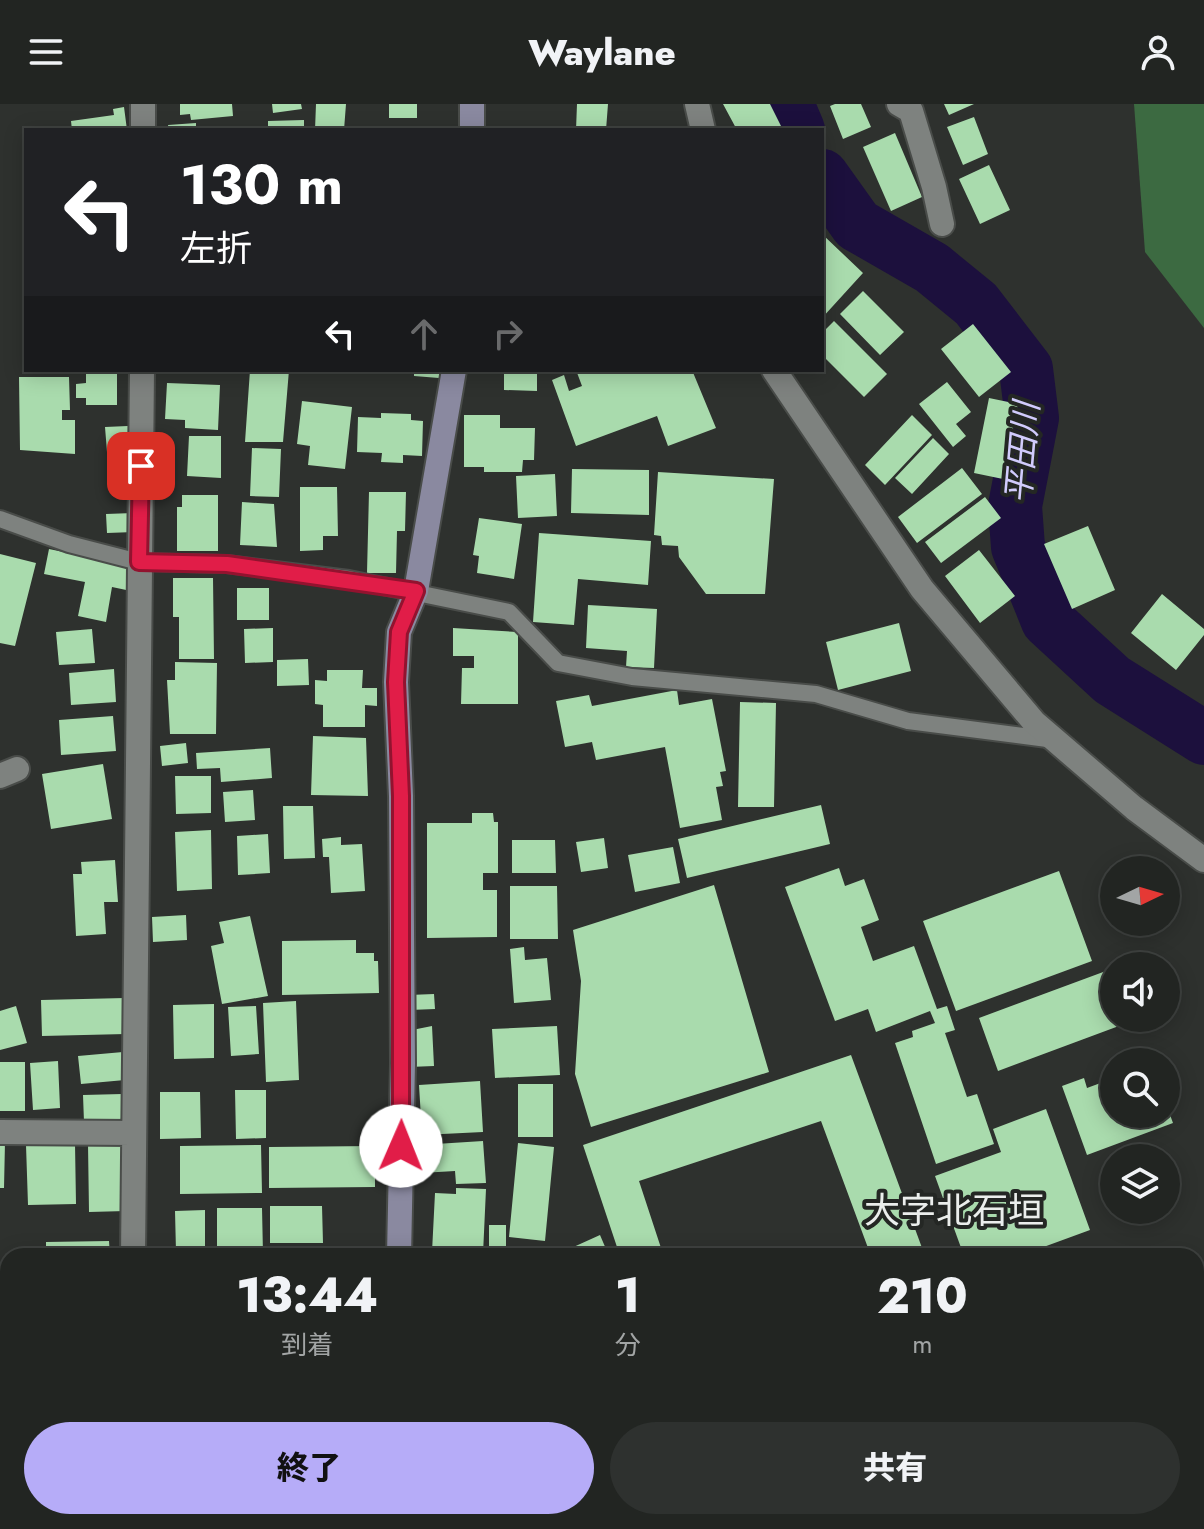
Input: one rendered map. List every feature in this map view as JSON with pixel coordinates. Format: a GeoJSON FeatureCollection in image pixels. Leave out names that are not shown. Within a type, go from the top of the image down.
{"type":"FeatureCollection","features":[{"type":"Feature","properties":{"kind":"street"},"geometry":{"type":"LineString","coordinates":[[143,104],[143,128]]}},
{"type":"Feature","properties":{"kind":"street"},"geometry":{"type":"LineString","coordinates":[[472,104],[472,128]]}},
{"type":"Feature","properties":{"kind":"street"},"geometry":{"type":"LineString","coordinates":[[697,104],[703,128]]}},
{"type":"Feature","properties":{"kind":"street"},"geometry":{"type":"LineString","coordinates":[[899,104],[911,111],[942,224]]}},
{"type":"Feature","properties":{"kind":"street"},"geometry":{"type":"LineString","coordinates":[[133,1248],[142,372]]}},
{"type":"Feature","properties":{"kind":"street"},"geometry":{"type":"LineString","coordinates":[[399,1248],[403,1048],[401,796],[396,682],[399,632],[416,591],[454,372]]}},
{"type":"Feature","properties":{"kind":"street"},"geometry":{"type":"LineString","coordinates":[[775,372],[922,589],[1034,722],[1134,808],[1204,860]]}},
{"type":"Feature","properties":{"kind":"street"},"geometry":{"type":"LineString","coordinates":[[0,1132],[132,1133]]}},
{"type":"Feature","properties":{"kind":"lane"},"geometry":{"type":"LineString","coordinates":[[0,519],[69,544],[139,562],[227,564],[416,591],[509,612],[558,663],[632,677],[816,694],[908,721],[1056,740]]}},
{"type":"Feature","properties":{"kind":"green space"},"geometry":{"type":"Polygon","coordinates":[[[1134,104],[1204,104],[1204,328],[1145,252],[1134,104]]]}},
{"type":"Feature","properties":{"kind":"building"},"geometry":{"type":"Polygon","coordinates":[[[180,104],[232,104],[233,116],[191,120],[190,114],[180,115],[180,104]]]}},
{"type":"Feature","properties":{"kind":"building"},"geometry":{"type":"Polygon","coordinates":[[[272,104],[301,104],[302,109],[273,113],[272,104]]]}},
{"type":"Feature","properties":{"kind":"building"},"geometry":{"type":"Polygon","coordinates":[[[316,104],[346,104],[344,128],[315,128],[316,104]]]}},
{"type":"Feature","properties":{"kind":"building"},"geometry":{"type":"Polygon","coordinates":[[[389,104],[417,104],[417,118],[389,118],[389,104]]]}},
{"type":"Feature","properties":{"kind":"building"},"geometry":{"type":"Polygon","coordinates":[[[577,104],[608,104],[606,128],[576,128],[577,104]]]}},
{"type":"Feature","properties":{"kind":"building"},"geometry":{"type":"Polygon","coordinates":[[[723,104],[770,104],[782,128],[736,128],[723,104]]]}},
{"type":"Feature","properties":{"kind":"building"},"geometry":{"type":"Polygon","coordinates":[[[861,104],[871,127],[843,139],[830,106],[861,104]]]}},
{"type":"Feature","properties":{"kind":"building"},"geometry":{"type":"Polygon","coordinates":[[[944,104],[974,104],[949,115],[944,104]]]}},
{"type":"Feature","properties":{"kind":"building"},"geometry":{"type":"Polygon","coordinates":[[[124,107],[127,128],[72,128],[71,121],[114,115],[113,109],[124,107]]]}},
{"type":"Feature","properties":{"kind":"building"},"geometry":{"type":"Polygon","coordinates":[[[974,117],[988,154],[963,165],[947,127],[974,117]]]}},
{"type":"Feature","properties":{"kind":"building"},"geometry":{"type":"Polygon","coordinates":[[[304,120],[304,128],[268,128],[268,121],[304,120]]]}},
{"type":"Feature","properties":{"kind":"building"},"geometry":{"type":"Polygon","coordinates":[[[196,123],[196,128],[169,128],[168,125],[196,123]]]}},
{"type":"Feature","properties":{"kind":"building"},"geometry":{"type":"Polygon","coordinates":[[[895,133],[922,197],[891,211],[863,147],[895,133]]]}},
{"type":"Feature","properties":{"kind":"building"},"geometry":{"type":"Polygon","coordinates":[[[989,165],[1010,210],[980,224],[959,179],[989,165]]]}},
{"type":"Feature","properties":{"kind":"building"},"geometry":{"type":"Polygon","coordinates":[[[824,236],[863,273],[824,316],[824,236]]]}},
{"type":"Feature","properties":{"kind":"building"},"geometry":{"type":"Polygon","coordinates":[[[863,291],[904,332],[880,355],[840,314],[863,291]]]}},
{"type":"Feature","properties":{"kind":"building"},"geometry":{"type":"Polygon","coordinates":[[[834,321],[887,374],[864,397],[824,357],[824,331],[834,321]]]}},
{"type":"Feature","properties":{"kind":"building"},"geometry":{"type":"Polygon","coordinates":[[[973,324],[1011,372],[979,397],[941,349],[973,324]]]}},
{"type":"Feature","properties":{"kind":"building"},"geometry":{"type":"Polygon","coordinates":[[[250,372],[289,372],[283,442],[245,442],[250,372]]]}},
{"type":"Feature","properties":{"kind":"building"},"geometry":{"type":"Polygon","coordinates":[[[414,372],[439,372],[439,378],[414,376],[414,372]]]}},
{"type":"Feature","properties":{"kind":"building"},"geometry":{"type":"Polygon","coordinates":[[[504,372],[537,372],[537,391],[504,390],[504,372]]]}},
{"type":"Feature","properties":{"kind":"building"},"geometry":{"type":"Polygon","coordinates":[[[577,372],[693,372],[716,428],[668,446],[657,416],[576,446],[552,380],[564,375],[569,391],[582,386],[577,372]]]}},
{"type":"Feature","properties":{"kind":"building"},"geometry":{"type":"Polygon","coordinates":[[[86,374],[117,374],[117,405],[86,405],[86,398],[76,398],[76,384],[86,383],[86,374]]]}},
{"type":"Feature","properties":{"kind":"building"},"geometry":{"type":"Polygon","coordinates":[[[19,377],[69,377],[70,410],[62,410],[62,420],[75,420],[75,454],[20,450],[19,377]]]}},
{"type":"Feature","properties":{"kind":"building"},"geometry":{"type":"Polygon","coordinates":[[[947,382],[971,412],[956,424],[966,436],[953,447],[919,404],[947,382]]]}},
{"type":"Feature","properties":{"kind":"building"},"geometry":{"type":"Polygon","coordinates":[[[167,383],[220,385],[218,430],[185,428],[185,420],[165,419],[167,383]]]}},
{"type":"Feature","properties":{"kind":"building"},"geometry":{"type":"Polygon","coordinates":[[[989,398],[1018,404],[1003,479],[974,473],[989,398]]]}},
{"type":"Feature","properties":{"kind":"building"},"geometry":{"type":"Polygon","coordinates":[[[302,401],[352,407],[345,469],[308,465],[310,446],[297,444],[302,401]]]}},
{"type":"Feature","properties":{"kind":"building"},"geometry":{"type":"Polygon","coordinates":[[[381,413],[411,414],[411,420],[423,421],[422,456],[403,455],[403,463],[381,462],[382,453],[357,452],[358,417],[381,418],[381,413]]]}},
{"type":"Feature","properties":{"kind":"building"},"geometry":{"type":"Polygon","coordinates":[[[464,415],[500,415],[500,428],[535,428],[534,460],[523,460],[522,472],[484,472],[484,467],[464,467],[464,415]]]}},
{"type":"Feature","properties":{"kind":"building"},"geometry":{"type":"Polygon","coordinates":[[[912,415],[932,435],[885,485],[865,465],[912,415]]]}},
{"type":"Feature","properties":{"kind":"building"},"geometry":{"type":"Polygon","coordinates":[[[128,426],[130,451],[107,452],[105,427],[128,426]]]}},
{"type":"Feature","properties":{"kind":"building"},"geometry":{"type":"Polygon","coordinates":[[[189,436],[221,436],[221,478],[187,476],[189,436]]]}},
{"type":"Feature","properties":{"kind":"building"},"geometry":{"type":"Polygon","coordinates":[[[933,438],[949,454],[912,494],[895,478],[933,438]]]}},
{"type":"Feature","properties":{"kind":"building"},"geometry":{"type":"Polygon","coordinates":[[[252,448],[281,449],[279,497],[250,496],[252,448]]]}},
{"type":"Feature","properties":{"kind":"building"},"geometry":{"type":"Polygon","coordinates":[[[962,468],[982,494],[917,543],[898,517],[962,468]]]}},
{"type":"Feature","properties":{"kind":"building"},"geometry":{"type":"Polygon","coordinates":[[[572,469],[649,470],[649,515],[571,513],[572,469]]]}},
{"type":"Feature","properties":{"kind":"building"},"geometry":{"type":"Polygon","coordinates":[[[658,472],[774,479],[765,594],[706,594],[679,557],[678,546],[662,545],[661,536],[654,535],[658,472]]]}},
{"type":"Feature","properties":{"kind":"building"},"geometry":{"type":"Polygon","coordinates":[[[555,474],[557,516],[518,518],[516,476],[555,474]]]}},
{"type":"Feature","properties":{"kind":"building"},"geometry":{"type":"Polygon","coordinates":[[[300,487],[337,487],[338,536],[323,536],[323,550],[300,551],[300,487]]]}},
{"type":"Feature","properties":{"kind":"building"},"geometry":{"type":"Polygon","coordinates":[[[369,492],[406,492],[405,531],[397,531],[396,573],[367,573],[369,492]]]}},
{"type":"Feature","properties":{"kind":"building"},"geometry":{"type":"Polygon","coordinates":[[[182,495],[218,495],[218,551],[177,551],[177,507],[182,507],[182,495]]]}},
{"type":"Feature","properties":{"kind":"building"},"geometry":{"type":"Polygon","coordinates":[[[985,497],[1001,518],[941,563],[925,542],[985,497]]]}},
{"type":"Feature","properties":{"kind":"building"},"geometry":{"type":"Polygon","coordinates":[[[242,502],[274,504],[277,547],[240,545],[242,502]]]}},
{"type":"Feature","properties":{"kind":"building"},"geometry":{"type":"Polygon","coordinates":[[[133,513],[134,532],[107,533],[106,514],[133,513]]]}},
{"type":"Feature","properties":{"kind":"building"},"geometry":{"type":"Polygon","coordinates":[[[479,518],[522,524],[514,579],[477,573],[479,556],[473,555],[479,518]]]}},
{"type":"Feature","properties":{"kind":"building"},"geometry":{"type":"Polygon","coordinates":[[[1088,526],[1115,590],[1072,609],[1044,544],[1088,526]]]}},
{"type":"Feature","properties":{"kind":"building"},"geometry":{"type":"Polygon","coordinates":[[[539,533],[651,541],[648,585],[578,579],[574,625],[533,622],[539,533]]]}},
{"type":"Feature","properties":{"kind":"building"},"geometry":{"type":"Polygon","coordinates":[[[49,549],[136,567],[131,591],[112,587],[106,622],[78,616],[85,582],[44,574],[49,549]]]}},
{"type":"Feature","properties":{"kind":"building"},"geometry":{"type":"Polygon","coordinates":[[[979,550],[1015,596],[980,623],[945,576],[979,550]]]}},
{"type":"Feature","properties":{"kind":"building"},"geometry":{"type":"Polygon","coordinates":[[[0,554],[36,563],[15,646],[0,643],[0,554]]]}},
{"type":"Feature","properties":{"kind":"building"},"geometry":{"type":"Polygon","coordinates":[[[173,578],[213,578],[214,659],[179,659],[179,617],[173,617],[173,578]]]}},
{"type":"Feature","properties":{"kind":"building"},"geometry":{"type":"Polygon","coordinates":[[[237,588],[269,588],[269,620],[237,620],[237,588]]]}},
{"type":"Feature","properties":{"kind":"building"},"geometry":{"type":"Polygon","coordinates":[[[1162,594],[1204,629],[1204,635],[1176,670],[1131,633],[1162,594]]]}},
{"type":"Feature","properties":{"kind":"building"},"geometry":{"type":"Polygon","coordinates":[[[588,605],[657,609],[654,668],[626,667],[627,651],[586,648],[588,605]]]}},
{"type":"Feature","properties":{"kind":"building"},"geometry":{"type":"Polygon","coordinates":[[[899,623],[911,671],[838,690],[826,642],[899,623]]]}},
{"type":"Feature","properties":{"kind":"building"},"geometry":{"type":"Polygon","coordinates":[[[273,628],[273,662],[245,663],[244,629],[273,628]]]}},
{"type":"Feature","properties":{"kind":"building"},"geometry":{"type":"Polygon","coordinates":[[[453,628],[518,632],[518,704],[461,704],[462,668],[474,668],[474,656],[453,656],[453,628]]]}},
{"type":"Feature","properties":{"kind":"building"},"geometry":{"type":"Polygon","coordinates":[[[92,629],[95,663],[59,665],[56,632],[92,629]]]}},
{"type":"Feature","properties":{"kind":"building"},"geometry":{"type":"Polygon","coordinates":[[[308,659],[309,685],[277,686],[277,660],[308,659]]]}},
{"type":"Feature","properties":{"kind":"building"},"geometry":{"type":"Polygon","coordinates":[[[175,662],[217,663],[216,734],[170,734],[167,680],[175,680],[175,662]]]}},
{"type":"Feature","properties":{"kind":"building"},"geometry":{"type":"Polygon","coordinates":[[[114,669],[116,702],[71,705],[69,673],[114,669]]]}},
{"type":"Feature","properties":{"kind":"building"},"geometry":{"type":"Polygon","coordinates":[[[327,670],[363,670],[362,688],[377,688],[377,706],[365,705],[365,727],[323,727],[323,705],[315,704],[315,680],[327,681],[327,670]]]}},
{"type":"Feature","properties":{"kind":"building"},"geometry":{"type":"Polygon","coordinates":[[[677,690],[679,705],[712,699],[726,771],[720,772],[723,786],[716,787],[722,820],[680,828],[665,747],[596,760],[592,742],[565,747],[556,701],[589,695],[592,706],[677,690]]]}},
{"type":"Feature","properties":{"kind":"building"},"geometry":{"type":"Polygon","coordinates":[[[740,702],[776,703],[774,807],[738,807],[740,702]]]}},
{"type":"Feature","properties":{"kind":"building"},"geometry":{"type":"Polygon","coordinates":[[[113,716],[116,751],[61,755],[59,720],[113,716]]]}},
{"type":"Feature","properties":{"kind":"building"},"geometry":{"type":"Polygon","coordinates":[[[313,736],[366,738],[368,796],[311,795],[313,736]]]}},
{"type":"Feature","properties":{"kind":"building"},"geometry":{"type":"Polygon","coordinates":[[[186,743],[188,763],[162,766],[160,746],[186,743]]]}},
{"type":"Feature","properties":{"kind":"building"},"geometry":{"type":"Polygon","coordinates":[[[270,748],[272,778],[221,782],[220,768],[197,769],[196,753],[270,748]]]}},
{"type":"Feature","properties":{"kind":"building"},"geometry":{"type":"Polygon","coordinates":[[[103,764],[112,819],[51,829],[42,774],[103,764]]]}},
{"type":"Feature","properties":{"kind":"building"},"geometry":{"type":"Polygon","coordinates":[[[175,776],[211,776],[211,813],[176,814],[175,776]]]}},
{"type":"Feature","properties":{"kind":"building"},"geometry":{"type":"Polygon","coordinates":[[[253,790],[255,820],[225,822],[223,792],[253,790]]]}},
{"type":"Feature","properties":{"kind":"building"},"geometry":{"type":"Polygon","coordinates":[[[821,805],[830,844],[687,878],[678,839],[821,805]]]}},
{"type":"Feature","properties":{"kind":"building"},"geometry":{"type":"Polygon","coordinates":[[[283,806],[313,806],[315,858],[284,859],[283,806]]]}},
{"type":"Feature","properties":{"kind":"building"},"geometry":{"type":"Polygon","coordinates":[[[472,813],[493,813],[494,822],[498,822],[498,873],[483,873],[483,890],[497,890],[497,937],[427,938],[427,823],[472,823],[472,813]]]}},
{"type":"Feature","properties":{"kind":"building"},"geometry":{"type":"Polygon","coordinates":[[[211,830],[212,889],[177,891],[175,832],[211,830]]]}},
{"type":"Feature","properties":{"kind":"building"},"geometry":{"type":"Polygon","coordinates":[[[268,834],[270,873],[238,875],[237,836],[268,834]]]}},
{"type":"Feature","properties":{"kind":"building"},"geometry":{"type":"Polygon","coordinates":[[[341,837],[341,845],[362,844],[365,891],[331,893],[329,857],[323,857],[322,839],[341,837]]]}},
{"type":"Feature","properties":{"kind":"building"},"geometry":{"type":"Polygon","coordinates":[[[604,838],[608,868],[581,872],[576,842],[604,838]]]}},
{"type":"Feature","properties":{"kind":"building"},"geometry":{"type":"Polygon","coordinates":[[[512,840],[555,840],[556,873],[512,873],[512,840]]]}},
{"type":"Feature","properties":{"kind":"building"},"geometry":{"type":"Polygon","coordinates":[[[673,847],[680,883],[635,892],[628,855],[673,847]]]}},
{"type":"Feature","properties":{"kind":"building"},"geometry":{"type":"Polygon","coordinates":[[[115,860],[118,902],[104,902],[106,934],[76,936],[73,874],[82,874],[81,862],[115,860]]]}},
{"type":"Feature","properties":{"kind":"building"},"geometry":{"type":"Polygon","coordinates":[[[839,868],[845,886],[864,879],[879,920],[861,927],[873,961],[914,946],[937,1009],[947,1006],[955,1030],[945,1033],[967,1097],[977,1094],[994,1144],[936,1164],[895,1043],[913,1037],[912,1031],[935,1023],[930,1011],[876,1032],[868,1009],[835,1021],[785,887],[839,868]]]}},
{"type":"Feature","properties":{"kind":"building"},"geometry":{"type":"Polygon","coordinates":[[[1059,871],[1092,961],[956,1011],[923,921],[1059,871]]]}},
{"type":"Feature","properties":{"kind":"building"},"geometry":{"type":"Polygon","coordinates":[[[714,885],[769,1072],[591,1127],[575,1074],[581,981],[573,930],[714,885]]]}},
{"type":"Feature","properties":{"kind":"building"},"geometry":{"type":"Polygon","coordinates":[[[510,886],[557,886],[558,939],[510,939],[510,886]]]}},
{"type":"Feature","properties":{"kind":"building"},"geometry":{"type":"Polygon","coordinates":[[[186,915],[187,940],[153,942],[152,917],[186,915]]]}},
{"type":"Feature","properties":{"kind":"building"},"geometry":{"type":"Polygon","coordinates":[[[250,916],[268,996],[222,1004],[211,946],[224,943],[219,922],[250,916]]]}},
{"type":"Feature","properties":{"kind":"building"},"geometry":{"type":"Polygon","coordinates":[[[356,940],[356,953],[374,953],[374,961],[378,961],[379,993],[282,995],[282,941],[356,940]]]}},
{"type":"Feature","properties":{"kind":"building"},"geometry":{"type":"Polygon","coordinates":[[[524,947],[525,960],[547,958],[551,1000],[514,1003],[510,949],[524,947]]]}},
{"type":"Feature","properties":{"kind":"building"},"geometry":{"type":"Polygon","coordinates":[[[1100,973],[1100,1032],[1103,1032],[998,1071],[979,1018],[1100,973]]]}},
{"type":"Feature","properties":{"kind":"building"},"geometry":{"type":"Polygon","coordinates":[[[434,994],[435,1009],[410,1010],[409,995],[434,994]]]}},
{"type":"Feature","properties":{"kind":"building"},"geometry":{"type":"Polygon","coordinates":[[[125,998],[126,1034],[42,1036],[41,1000],[125,998]]]}},
{"type":"Feature","properties":{"kind":"building"},"geometry":{"type":"Polygon","coordinates":[[[296,1001],[299,1080],[266,1082],[263,1003],[296,1001]]]}},
{"type":"Feature","properties":{"kind":"building"},"geometry":{"type":"Polygon","coordinates":[[[214,1004],[214,1058],[174,1059],[173,1005],[214,1004]]]}},
{"type":"Feature","properties":{"kind":"building"},"geometry":{"type":"Polygon","coordinates":[[[16,1006],[27,1043],[0,1050],[0,1011],[16,1006]]]}},
{"type":"Feature","properties":{"kind":"building"},"geometry":{"type":"Polygon","coordinates":[[[256,1006],[259,1054],[231,1056],[228,1007],[256,1006]]]}},
{"type":"Feature","properties":{"kind":"building"},"geometry":{"type":"Polygon","coordinates":[[[432,1026],[434,1066],[409,1067],[407,1031],[432,1026]]]}},
{"type":"Feature","properties":{"kind":"building"},"geometry":{"type":"Polygon","coordinates":[[[557,1026],[560,1075],[495,1078],[492,1029],[557,1026]]]}},
{"type":"Feature","properties":{"kind":"building"},"geometry":{"type":"Polygon","coordinates":[[[123,1052],[125,1080],[81,1084],[78,1056],[123,1052]]]}},
{"type":"Feature","properties":{"kind":"building"},"geometry":{"type":"Polygon","coordinates":[[[851,1055],[922,1248],[868,1248],[821,1121],[639,1181],[661,1248],[617,1248],[583,1145],[851,1055]]]}},
{"type":"Feature","properties":{"kind":"building"},"geometry":{"type":"Polygon","coordinates":[[[58,1061],[60,1108],[33,1110],[30,1063],[58,1061]]]}},
{"type":"Feature","properties":{"kind":"building"},"geometry":{"type":"Polygon","coordinates":[[[0,1062],[25,1062],[25,1111],[0,1111],[0,1062]]]}},
{"type":"Feature","properties":{"kind":"building"},"geometry":{"type":"Polygon","coordinates":[[[1084,1078],[1087,1088],[1100,1083],[1100,1128],[1160,1128],[1117,1144],[1100,1144],[1100,1150],[1087,1155],[1062,1086],[1084,1078]]]}},
{"type":"Feature","properties":{"kind":"building"},"geometry":{"type":"Polygon","coordinates":[[[480,1081],[483,1132],[422,1135],[419,1085],[480,1081]]]}},
{"type":"Feature","properties":{"kind":"building"},"geometry":{"type":"Polygon","coordinates":[[[518,1084],[553,1084],[553,1137],[518,1137],[518,1084]]]}},
{"type":"Feature","properties":{"kind":"building"},"geometry":{"type":"Polygon","coordinates":[[[235,1090],[266,1090],[266,1138],[236,1139],[235,1090]]]}},
{"type":"Feature","properties":{"kind":"building"},"geometry":{"type":"Polygon","coordinates":[[[160,1092],[200,1092],[201,1138],[160,1139],[160,1092]]]}},
{"type":"Feature","properties":{"kind":"building"},"geometry":{"type":"Polygon","coordinates":[[[122,1094],[122,1122],[84,1122],[83,1095],[122,1094]]]}},
{"type":"Feature","properties":{"kind":"building"},"geometry":{"type":"Polygon","coordinates":[[[1046,1109],[1090,1230],[1041,1248],[961,1248],[935,1176],[1001,1152],[993,1129],[1046,1109]]]}},
{"type":"Feature","properties":{"kind":"building"},"geometry":{"type":"Polygon","coordinates":[[[483,1141],[486,1183],[456,1184],[455,1171],[421,1173],[420,1145],[483,1141]]]}},
{"type":"Feature","properties":{"kind":"building"},"geometry":{"type":"Polygon","coordinates":[[[0,1142],[5,1142],[4,1188],[0,1188],[0,1142]]]}},
{"type":"Feature","properties":{"kind":"building"},"geometry":{"type":"Polygon","coordinates":[[[518,1143],[554,1147],[545,1241],[509,1237],[518,1143]]]}},
{"type":"Feature","properties":{"kind":"building"},"geometry":{"type":"Polygon","coordinates":[[[75,1144],[76,1204],[28,1205],[26,1145],[75,1144]]]}},
{"type":"Feature","properties":{"kind":"building"},"geometry":{"type":"Polygon","coordinates":[[[88,1144],[126,1144],[126,1211],[89,1212],[88,1144]]]}},
{"type":"Feature","properties":{"kind":"building"},"geometry":{"type":"Polygon","coordinates":[[[261,1145],[262,1193],[180,1194],[180,1146],[261,1145]]]}},
{"type":"Feature","properties":{"kind":"building"},"geometry":{"type":"Polygon","coordinates":[[[375,1146],[375,1187],[269,1188],[269,1147],[375,1146]]]}},
{"type":"Feature","properties":{"kind":"building"},"geometry":{"type":"Polygon","coordinates":[[[456,1188],[486,1189],[483,1248],[432,1248],[435,1193],[456,1194],[456,1188]]]}},
{"type":"Feature","properties":{"kind":"building"},"geometry":{"type":"Polygon","coordinates":[[[270,1206],[322,1206],[323,1243],[270,1243],[270,1206]]]}},
{"type":"Feature","properties":{"kind":"building"},"geometry":{"type":"Polygon","coordinates":[[[217,1208],[262,1208],[263,1248],[217,1248],[217,1208]]]}},
{"type":"Feature","properties":{"kind":"building"},"geometry":{"type":"Polygon","coordinates":[[[205,1210],[205,1248],[176,1248],[175,1211],[205,1210]]]}},
{"type":"Feature","properties":{"kind":"building"},"geometry":{"type":"Polygon","coordinates":[[[489,1225],[506,1225],[506,1248],[489,1248],[489,1225]]]}},
{"type":"Feature","properties":{"kind":"building"},"geometry":{"type":"Polygon","coordinates":[[[600,1235],[606,1248],[571,1248],[600,1235]]]}},
{"type":"Feature","properties":{"kind":"building"},"geometry":{"type":"Polygon","coordinates":[[[109,1241],[109,1248],[46,1248],[46,1242],[109,1241]]]}},
{"type":"Feature","properties":{"kind":"waterway","name":"平田川"},"geometry":{"type":"LineString","coordinates":[[787,104],[797,128]]}},
{"type":"Feature","properties":{"kind":"waterway","name":"平田川"},"geometry":{"type":"LineString","coordinates":[[824,179],[857,225],[932,268],[976,304],[1026,369],[1032,418],[1015,506],[1018,547],[1048,621],[1112,680],[1204,738]]}},
{"type":"Feature","properties":{"kind":"district","name":"大字北石垣"},"geometry":{"type":"Point","coordinates":[954,1210]}},
{"type":"Feature","properties":{"kind":"route"},"geometry":{"type":"LineString","coordinates":[[141,466],[139,562],[227,564],[349,579],[416,591],[399,632],[396,682],[401,796],[401,1146]]}}]}
